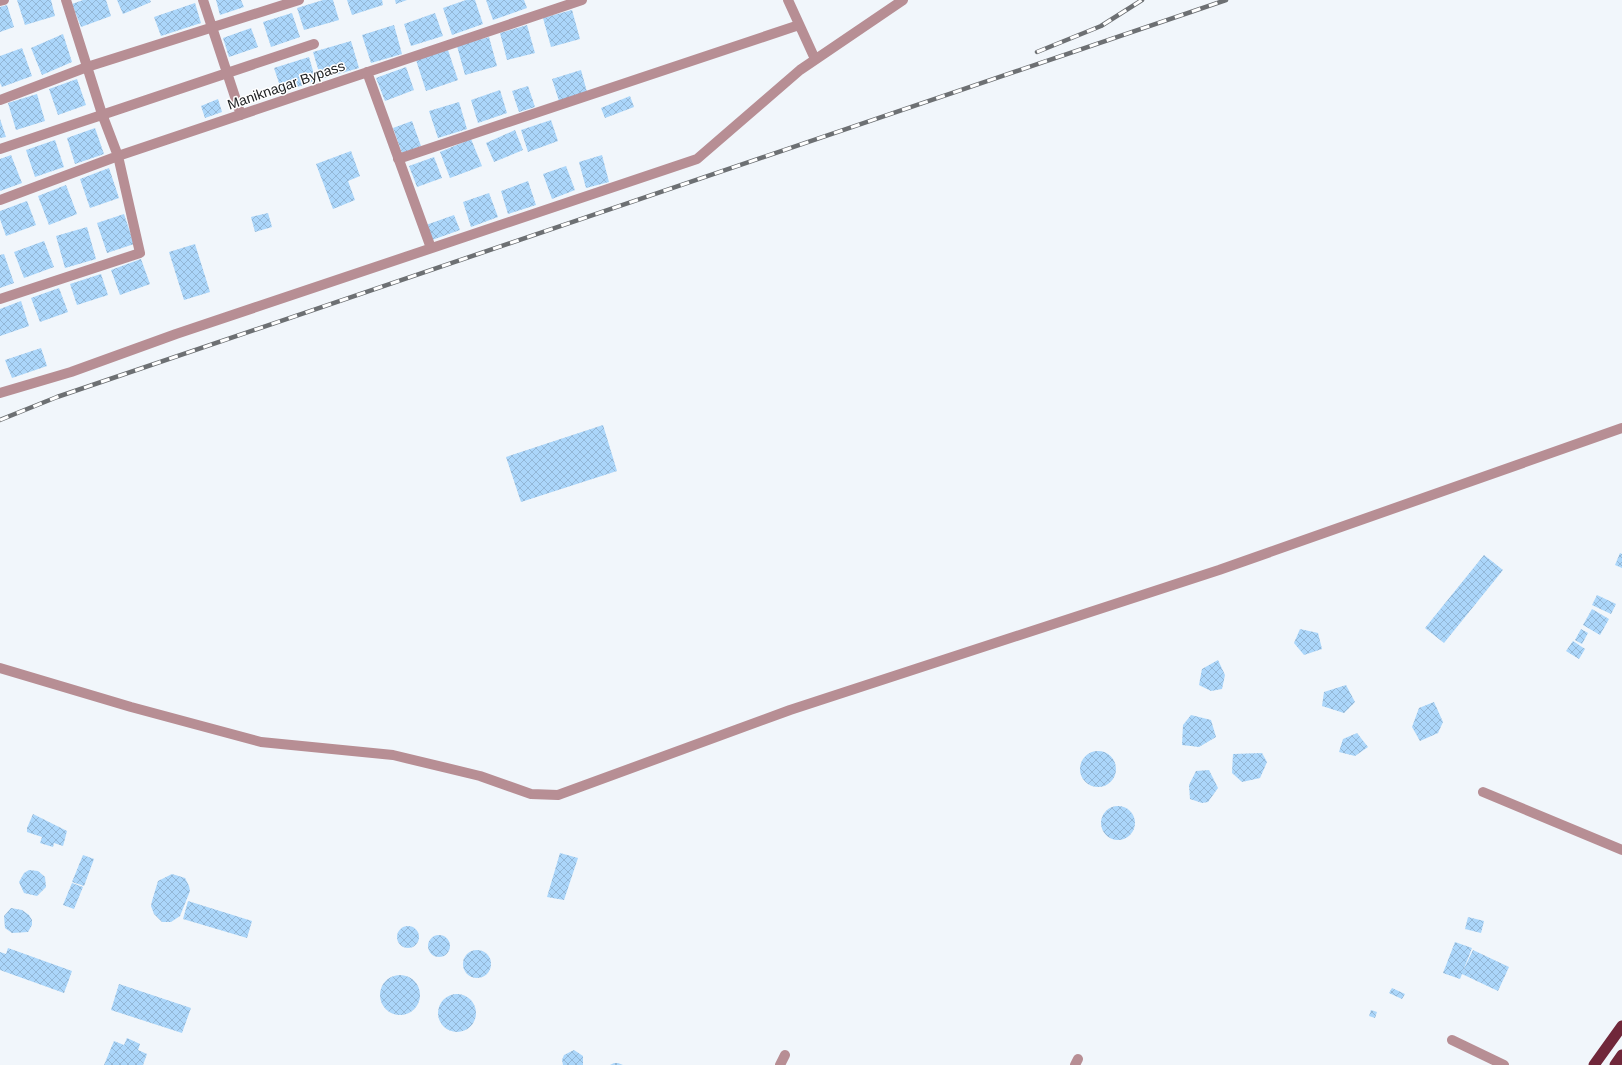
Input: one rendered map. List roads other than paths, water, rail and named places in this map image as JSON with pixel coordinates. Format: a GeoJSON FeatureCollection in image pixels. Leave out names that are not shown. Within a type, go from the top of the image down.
{"type":"FeatureCollection","features":[{"type":"Feature","properties":{"kind":"highway"},"geometry":{"type":"LineString","coordinates":[[1594,1065],[1622,1026]]}},
{"type":"Feature","properties":{"kind":"highway"},"geometry":{"type":"LineString","coordinates":[[1615,1065],[1622,1055]]}},
{"type":"Feature","properties":{"kind":"street"},"geometry":{"type":"LineString","coordinates":[[0,1],[4,0]]}},
{"type":"Feature","properties":{"kind":"street"},"geometry":{"type":"LineString","coordinates":[[0,299],[140,253],[118,156],[102,114],[66,0]]}},
{"type":"Feature","properties":{"kind":"street"},"geometry":{"type":"LineString","coordinates":[[204,0],[240,115]]}},
{"type":"Feature","properties":{"kind":"street"},"geometry":{"type":"LineString","coordinates":[[0,100],[87,67],[299,0]]}},
{"type":"Feature","properties":{"kind":"street","name":"Maniknagar Bypass"},"geometry":{"type":"LineString","coordinates":[[0,200],[118,156],[367,72],[553,4],[582,0]]}},
{"type":"Feature","properties":{"kind":"street"},"geometry":{"type":"LineString","coordinates":[[788,0],[815,59]]}},
{"type":"Feature","properties":{"kind":"street"},"geometry":{"type":"LineString","coordinates":[[0,393],[71,372],[176,334],[697,159],[800,70],[903,0]]}},
{"type":"Feature","properties":{"kind":"street"},"geometry":{"type":"LineString","coordinates":[[398,159],[799,25]]}},
{"type":"Feature","properties":{"kind":"street"},"geometry":{"type":"LineString","coordinates":[[0,149],[314,44]]}},
{"type":"Feature","properties":{"kind":"street"},"geometry":{"type":"LineString","coordinates":[[367,72],[431,248]]}},
{"type":"Feature","properties":{"kind":"street"},"geometry":{"type":"LineString","coordinates":[[0,668],[131,707],[261,742],[393,755],[480,776],[531,794],[558,795],[790,710],[1219,570],[1622,428]]}},
{"type":"Feature","properties":{"kind":"street"},"geometry":{"type":"LineString","coordinates":[[1483,792],[1622,850]]}},
{"type":"Feature","properties":{"kind":"street"},"geometry":{"type":"LineString","coordinates":[[1452,1040],[1504,1065]]}},
{"type":"Feature","properties":{"kind":"street"},"geometry":{"type":"LineString","coordinates":[[780,1065],[785,1055]]}},
{"type":"Feature","properties":{"kind":"railway"},"geometry":{"type":"LineString","coordinates":[[1037,52],[1101,26],[1142,0]]}},
{"type":"Feature","properties":{"kind":"railway"},"geometry":{"type":"LineString","coordinates":[[0,420],[57,397],[1226,0]]}}]}
